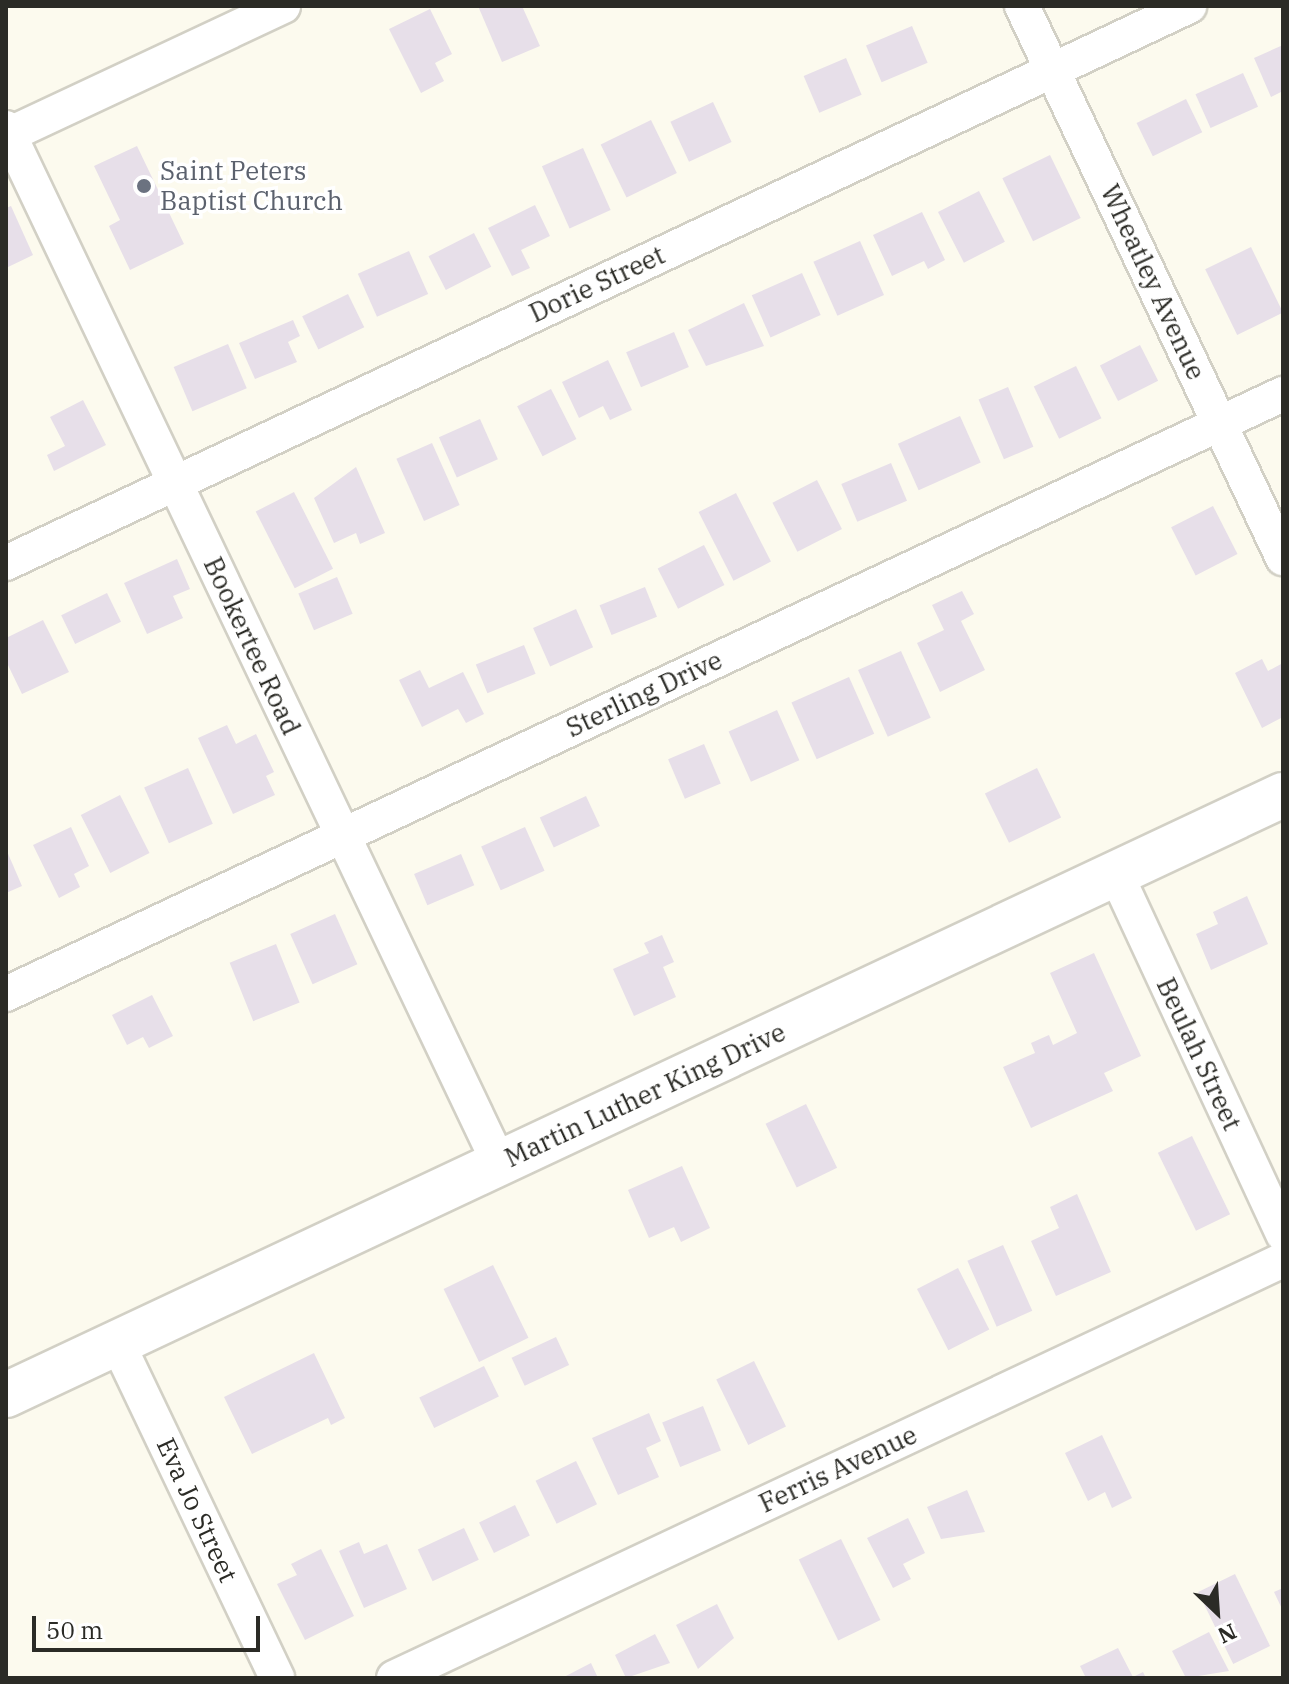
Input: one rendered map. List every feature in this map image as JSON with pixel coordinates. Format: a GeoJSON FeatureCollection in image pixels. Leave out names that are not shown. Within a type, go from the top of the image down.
{"type":"FeatureCollection","features":[{"type":"Feature","properties":{"kind":"main road","name":"Martin Luther King Drive"},"geometry":{"type":"LineString","coordinates":[[6,1395],[1283,795]]}},
{"type":"Feature","properties":{"kind":"street"},"geometry":{"type":"LineString","coordinates":[[7,133],[283,6]]}},
{"type":"Feature","properties":{"kind":"street","name":"Wheatley Avenue"},"geometry":{"type":"LineString","coordinates":[[1022,6],[1283,558]]}},
{"type":"Feature","properties":{"kind":"street","name":"Dorie Street"},"geometry":{"type":"LineString","coordinates":[[6,563],[1189,6]]}},
{"type":"Feature","properties":{"kind":"street","name":"Bookertee Road"},"geometry":{"type":"LineString","coordinates":[[7,133],[499,1163]]}},
{"type":"Feature","properties":{"kind":"street","name":"Sterling Drive"},"geometry":{"type":"LineString","coordinates":[[6,994],[1283,394]]}},
{"type":"Feature","properties":{"kind":"street","name":"Beulah Street"},"geometry":{"type":"LineString","coordinates":[[1116,874],[1283,1234]]}},
{"type":"Feature","properties":{"kind":"street","name":"Ferris Avenue"},"geometry":{"type":"LineString","coordinates":[[394,1678],[1283,1260]]}},
{"type":"Feature","properties":{"kind":"street","name":"Eva Jo Street"},"geometry":{"type":"LineString","coordinates":[[117,1342],[277,1678]]}},
{"type":"Feature","properties":{"kind":"building"},"geometry":{"type":"Polygon","coordinates":[[[478,6],[522,6],[540,46],[502,62],[478,6]]]}},
{"type":"Feature","properties":{"kind":"building"},"geometry":{"type":"Polygon","coordinates":[[[430,9],[452,54],[435,63],[444,81],[421,93],[389,29],[430,9]]]}},
{"type":"Feature","properties":{"kind":"building"},"geometry":{"type":"Polygon","coordinates":[[[912,26],[928,63],[882,82],[866,46],[912,26]]]}},
{"type":"Feature","properties":{"kind":"building"},"geometry":{"type":"Polygon","coordinates":[[[1283,45],[1283,91],[1271,97],[1254,58],[1283,45]]]}},
{"type":"Feature","properties":{"kind":"building"},"geometry":{"type":"Polygon","coordinates":[[[846,58],[862,95],[819,113],[804,76],[846,58]]]}},
{"type":"Feature","properties":{"kind":"building"},"geometry":{"type":"Polygon","coordinates":[[[1243,73],[1258,107],[1211,128],[1195,94],[1243,73]]]}},
{"type":"Feature","properties":{"kind":"building"},"geometry":{"type":"Polygon","coordinates":[[[1186,99],[1202,132],[1153,156],[1137,123],[1186,99]]]}},
{"type":"Feature","properties":{"kind":"building"},"geometry":{"type":"Polygon","coordinates":[[[713,102],[732,142],[689,162],[670,122],[713,102]]]}},
{"type":"Feature","properties":{"kind":"building"},"geometry":{"type":"Polygon","coordinates":[[[651,120],[677,173],[627,198],[601,145],[651,120]]]}},
{"type":"Feature","properties":{"kind":"building"},"geometry":{"type":"Polygon","coordinates":[[[137,146],[184,244],[130,270],[109,226],[120,220],[94,166],[137,146]]]}},
{"type":"Feature","properties":{"kind":"building"},"geometry":{"type":"Polygon","coordinates":[[[583,148],[611,210],[570,228],[542,166],[583,148]]]}},
{"type":"Feature","properties":{"kind":"building"},"geometry":{"type":"Polygon","coordinates":[[[1050,155],[1081,218],[1033,241],[1002,178],[1050,155]]]}},
{"type":"Feature","properties":{"kind":"building"},"geometry":{"type":"Polygon","coordinates":[[[979,191],[1005,242],[964,263],[938,212],[979,191]]]}},
{"type":"Feature","properties":{"kind":"building"},"geometry":{"type":"Polygon","coordinates":[[[535,205],[550,236],[521,250],[530,268],[512,276],[488,228],[535,205]]]}},
{"type":"Feature","properties":{"kind":"building"},"geometry":{"type":"Polygon","coordinates":[[[11,206],[33,255],[6,268],[6,208],[11,206]]]}},
{"type":"Feature","properties":{"kind":"building"},"geometry":{"type":"Polygon","coordinates":[[[922,212],[945,260],[928,269],[924,261],[892,276],[873,235],[922,212]]]}},
{"type":"Feature","properties":{"kind":"building"},"geometry":{"type":"Polygon","coordinates":[[[474,233],[491,267],[446,290],[429,256],[474,233]]]}},
{"type":"Feature","properties":{"kind":"building"},"geometry":{"type":"Polygon","coordinates":[[[860,241],[884,295],[837,316],[813,262],[860,241]]]}},
{"type":"Feature","properties":{"kind":"building"},"geometry":{"type":"Polygon","coordinates":[[[1251,247],[1283,313],[1237,335],[1205,269],[1251,247]]]}},
{"type":"Feature","properties":{"kind":"building"},"geometry":{"type":"Polygon","coordinates":[[[409,251],[428,294],[377,317],[358,274],[409,251]]]}},
{"type":"Feature","properties":{"kind":"building"},"geometry":{"type":"Polygon","coordinates":[[[802,273],[821,315],[770,337],[752,295],[802,273]]]}},
{"type":"Feature","properties":{"kind":"building"},"geometry":{"type":"Polygon","coordinates":[[[348,294],[364,327],[318,350],[302,316],[348,294]]]}},
{"type":"Feature","properties":{"kind":"building"},"geometry":{"type":"Polygon","coordinates":[[[744,303],[764,346],[706,366],[688,330],[744,303]]]}},
{"type":"Feature","properties":{"kind":"building"},"geometry":{"type":"Polygon","coordinates":[[[293,320],[300,336],[288,342],[297,362],[255,379],[239,343],[293,320]]]}},
{"type":"Feature","properties":{"kind":"building"},"geometry":{"type":"Polygon","coordinates":[[[674,332],[689,367],[641,387],[626,352],[674,332]]]}},
{"type":"Feature","properties":{"kind":"building"},"geometry":{"type":"Polygon","coordinates":[[[228,344],[247,388],[192,411],[174,367],[228,344]]]}},
{"type":"Feature","properties":{"kind":"building"},"geometry":{"type":"Polygon","coordinates":[[[1140,345],[1158,381],[1118,401],[1100,365],[1140,345]]]}},
{"type":"Feature","properties":{"kind":"building"},"geometry":{"type":"Polygon","coordinates":[[[608,360],[632,410],[610,420],[603,406],[579,418],[562,382],[608,360]]]}},
{"type":"Feature","properties":{"kind":"building"},"geometry":{"type":"Polygon","coordinates":[[[1076,366],[1101,418],[1059,439],[1034,387],[1076,366]]]}},
{"type":"Feature","properties":{"kind":"building"},"geometry":{"type":"Polygon","coordinates":[[[1008,387],[1033,447],[1004,459],[979,400],[1008,387]]]}},
{"type":"Feature","properties":{"kind":"building"},"geometry":{"type":"Polygon","coordinates":[[[551,389],[576,439],[543,456],[517,406],[551,389]]]}},
{"type":"Feature","properties":{"kind":"building"},"geometry":{"type":"Polygon","coordinates":[[[83,400],[106,445],[54,471],[47,455],[65,446],[50,417],[83,400]]]}},
{"type":"Feature","properties":{"kind":"building"},"geometry":{"type":"Polygon","coordinates":[[[960,416],[981,463],[919,490],[898,444],[960,416]]]}},
{"type":"Feature","properties":{"kind":"building"},"geometry":{"type":"Polygon","coordinates":[[[480,419],[498,459],[457,477],[439,437],[480,419]]]}},
{"type":"Feature","properties":{"kind":"building"},"geometry":{"type":"Polygon","coordinates":[[[432,443],[460,505],[424,521],[396,459],[432,443]]]}},
{"type":"Feature","properties":{"kind":"building"},"geometry":{"type":"Polygon","coordinates":[[[891,463],[907,501],[857,522],[841,484],[891,463]]]}},
{"type":"Feature","properties":{"kind":"building"},"geometry":{"type":"Polygon","coordinates":[[[356,467],[385,533],[360,544],[356,533],[334,543],[314,498],[356,467]]]}},
{"type":"Feature","properties":{"kind":"building"},"geometry":{"type":"Polygon","coordinates":[[[817,480],[842,529],[797,552],[772,503],[817,480]]]}},
{"type":"Feature","properties":{"kind":"building"},"geometry":{"type":"Polygon","coordinates":[[[294,492],[333,569],[295,588],[256,512],[294,492]]]}},
{"type":"Feature","properties":{"kind":"building"},"geometry":{"type":"Polygon","coordinates":[[[736,493],[771,562],[734,581],[699,512],[736,493]]]}},
{"type":"Feature","properties":{"kind":"building"},"geometry":{"type":"Polygon","coordinates":[[[1213,506],[1238,554],[1196,575],[1171,527],[1213,506]]]}},
{"type":"Feature","properties":{"kind":"building"},"geometry":{"type":"Polygon","coordinates":[[[704,545],[724,585],[678,609],[658,569],[704,545]]]}},
{"type":"Feature","properties":{"kind":"building"},"geometry":{"type":"Polygon","coordinates":[[[177,559],[190,589],[173,596],[183,618],[147,634],[124,583],[177,559]]]}},
{"type":"Feature","properties":{"kind":"building"},"geometry":{"type":"Polygon","coordinates":[[[337,577],[353,614],[314,630],[298,593],[337,577]]]}},
{"type":"Feature","properties":{"kind":"building"},"geometry":{"type":"Polygon","coordinates":[[[645,587],[657,617],[612,635],[600,605],[645,587]]]}},
{"type":"Feature","properties":{"kind":"building"},"geometry":{"type":"Polygon","coordinates":[[[962,591],[974,614],[961,621],[985,670],[940,692],[917,643],[944,630],[932,605],[962,591]]]}},
{"type":"Feature","properties":{"kind":"building"},"geometry":{"type":"Polygon","coordinates":[[[107,593],[121,622],[75,644],[61,615],[107,593]]]}},
{"type":"Feature","properties":{"kind":"building"},"geometry":{"type":"Polygon","coordinates":[[[576,609],[593,647],[550,666],[533,628],[576,609]]]}},
{"type":"Feature","properties":{"kind":"building"},"geometry":{"type":"Polygon","coordinates":[[[43,620],[69,672],[22,694],[6,661],[6,638],[43,620]]]}},
{"type":"Feature","properties":{"kind":"building"},"geometry":{"type":"Polygon","coordinates":[[[524,645],[536,674],[487,693],[476,664],[524,645]]]}},
{"type":"Feature","properties":{"kind":"building"},"geometry":{"type":"Polygon","coordinates":[[[901,651],[931,718],[888,737],[858,670],[901,651]]]}},
{"type":"Feature","properties":{"kind":"building"},"geometry":{"type":"Polygon","coordinates":[[[1262,659],[1268,671],[1283,663],[1283,717],[1262,728],[1235,673],[1262,659]]]}},
{"type":"Feature","properties":{"kind":"building"},"geometry":{"type":"Polygon","coordinates":[[[420,670],[429,688],[463,672],[484,714],[466,723],[458,709],[422,727],[399,680],[420,670]]]}},
{"type":"Feature","properties":{"kind":"building"},"geometry":{"type":"Polygon","coordinates":[[[849,677],[874,734],[817,759],[791,703],[849,677]]]}},
{"type":"Feature","properties":{"kind":"building"},"geometry":{"type":"Polygon","coordinates":[[[777,710],[799,760],[751,782],[729,732],[777,710]]]}},
{"type":"Feature","properties":{"kind":"building"},"geometry":{"type":"Polygon","coordinates":[[[227,725],[236,744],[256,734],[274,772],[266,776],[275,795],[233,814],[198,738],[227,725]]]}},
{"type":"Feature","properties":{"kind":"building"},"geometry":{"type":"Polygon","coordinates":[[[704,744],[721,784],[685,799],[668,759],[704,744]]]}},
{"type":"Feature","properties":{"kind":"building"},"geometry":{"type":"Polygon","coordinates":[[[188,768],[213,824],[169,843],[144,788],[188,768]]]}},
{"type":"Feature","properties":{"kind":"building"},"geometry":{"type":"Polygon","coordinates":[[[1037,768],[1061,817],[1009,843],[985,793],[1037,768]]]}},
{"type":"Feature","properties":{"kind":"building"},"geometry":{"type":"Polygon","coordinates":[[[120,795],[150,853],[110,873],[81,815],[120,795]]]}},
{"type":"Feature","properties":{"kind":"building"},"geometry":{"type":"Polygon","coordinates":[[[586,796],[600,826],[554,847],[540,818],[586,796]]]}},
{"type":"Feature","properties":{"kind":"building"},"geometry":{"type":"Polygon","coordinates":[[[71,827],[89,866],[74,874],[80,887],[59,898],[33,845],[71,827]]]}},
{"type":"Feature","properties":{"kind":"building"},"geometry":{"type":"Polygon","coordinates":[[[525,827],[545,871],[501,890],[481,847],[525,827]]]}},
{"type":"Feature","properties":{"kind":"building"},"geometry":{"type":"Polygon","coordinates":[[[6,849],[22,886],[6,893],[6,849]]]}},
{"type":"Feature","properties":{"kind":"building"},"geometry":{"type":"Polygon","coordinates":[[[461,854],[474,885],[427,905],[414,874],[461,854]]]}},
{"type":"Feature","properties":{"kind":"building"},"geometry":{"type":"Polygon","coordinates":[[[1247,896],[1268,944],[1211,970],[1196,934],[1218,924],[1213,912],[1247,896]]]}},
{"type":"Feature","properties":{"kind":"building"},"geometry":{"type":"Polygon","coordinates":[[[335,914],[357,964],[313,984],[290,934],[335,914]]]}},
{"type":"Feature","properties":{"kind":"building"},"geometry":{"type":"Polygon","coordinates":[[[662,935],[674,962],[663,967],[676,997],[634,1016],[613,969],[649,953],[644,943],[662,935]]]}},
{"type":"Feature","properties":{"kind":"building"},"geometry":{"type":"Polygon","coordinates":[[[276,944],[300,1002],[253,1021],[230,963],[276,944]]]}},
{"type":"Feature","properties":{"kind":"building"},"geometry":{"type":"Polygon","coordinates":[[[1094,953],[1141,1056],[1104,1073],[1113,1091],[1031,1128],[1003,1067],[1035,1053],[1031,1043],[1049,1035],[1053,1045],[1077,1033],[1050,973],[1094,953]]]}},
{"type":"Feature","properties":{"kind":"building"},"geometry":{"type":"Polygon","coordinates":[[[152,995],[173,1036],[149,1048],[143,1037],[127,1045],[112,1015],[152,995]]]}},
{"type":"Feature","properties":{"kind":"building"},"geometry":{"type":"Polygon","coordinates":[[[806,1104],[837,1168],[797,1188],[766,1124],[806,1104]]]}},
{"type":"Feature","properties":{"kind":"building"},"geometry":{"type":"Polygon","coordinates":[[[1192,1136],[1230,1214],[1196,1231],[1158,1153],[1192,1136]]]}},
{"type":"Feature","properties":{"kind":"building"},"geometry":{"type":"Polygon","coordinates":[[[682,1166],[710,1228],[681,1242],[674,1227],[649,1238],[628,1190],[682,1166]]]}},
{"type":"Feature","properties":{"kind":"building"},"geometry":{"type":"Polygon","coordinates":[[[1077,1194],[1111,1272],[1056,1296],[1031,1241],[1059,1228],[1050,1207],[1077,1194]]]}},
{"type":"Feature","properties":{"kind":"building"},"geometry":{"type":"Polygon","coordinates":[[[1003,1245],[1032,1311],[997,1327],[967,1261],[1003,1245]]]}},
{"type":"Feature","properties":{"kind":"building"},"geometry":{"type":"Polygon","coordinates":[[[493,1265],[529,1338],[479,1362],[444,1289],[493,1265]]]}},
{"type":"Feature","properties":{"kind":"building"},"geometry":{"type":"Polygon","coordinates":[[[958,1268],[989,1329],[948,1350],[917,1289],[958,1268]]]}},
{"type":"Feature","properties":{"kind":"building"},"geometry":{"type":"Polygon","coordinates":[[[556,1337],[569,1365],[525,1386],[512,1358],[556,1337]]]}},
{"type":"Feature","properties":{"kind":"building"},"geometry":{"type":"Polygon","coordinates":[[[314,1353],[345,1418],[331,1425],[328,1418],[252,1454],[224,1397],[314,1353]]]}},
{"type":"Feature","properties":{"kind":"building"},"geometry":{"type":"Polygon","coordinates":[[[754,1361],[786,1427],[748,1445],[716,1379],[754,1361]]]}},
{"type":"Feature","properties":{"kind":"building"},"geometry":{"type":"Polygon","coordinates":[[[484,1366],[499,1397],[434,1428],[419,1398],[484,1366]]]}},
{"type":"Feature","properties":{"kind":"building"},"geometry":{"type":"Polygon","coordinates":[[[703,1406],[721,1451],[680,1467],[662,1422],[703,1406]]]}},
{"type":"Feature","properties":{"kind":"building"},"geometry":{"type":"Polygon","coordinates":[[[649,1413],[661,1441],[646,1448],[659,1477],[618,1495],[592,1438],[649,1413]]]}},
{"type":"Feature","properties":{"kind":"building"},"geometry":{"type":"Polygon","coordinates":[[[1102,1435],[1132,1498],[1112,1508],[1105,1492],[1088,1501],[1065,1453],[1102,1435]]]}},
{"type":"Feature","properties":{"kind":"building"},"geometry":{"type":"Polygon","coordinates":[[[576,1461],[597,1504],[557,1524],[536,1481],[576,1461]]]}},
{"type":"Feature","properties":{"kind":"building"},"geometry":{"type":"Polygon","coordinates":[[[967,1490],[985,1532],[941,1539],[927,1507],[967,1490]]]}},
{"type":"Feature","properties":{"kind":"building"},"geometry":{"type":"Polygon","coordinates":[[[515,1505],[530,1536],[494,1553],[479,1523],[515,1505]]]}},
{"type":"Feature","properties":{"kind":"building"},"geometry":{"type":"Polygon","coordinates":[[[908,1518],[925,1553],[903,1564],[911,1579],[893,1588],[867,1538],[908,1518]]]}},
{"type":"Feature","properties":{"kind":"building"},"geometry":{"type":"Polygon","coordinates":[[[464,1528],[479,1560],[433,1581],[418,1550],[464,1528]]]}},
{"type":"Feature","properties":{"kind":"building"},"geometry":{"type":"Polygon","coordinates":[[[841,1539],[880,1620],[838,1640],[799,1560],[841,1539]]]}},
{"type":"Feature","properties":{"kind":"building"},"geometry":{"type":"Polygon","coordinates":[[[359,1542],[364,1554],[387,1544],[407,1589],[364,1608],[339,1551],[359,1542]]]}},
{"type":"Feature","properties":{"kind":"building"},"geometry":{"type":"Polygon","coordinates":[[[321,1549],[354,1616],[305,1640],[277,1584],[297,1575],[291,1564],[321,1549]]]}},
{"type":"Feature","properties":{"kind":"building"},"geometry":{"type":"Polygon","coordinates":[[[1235,1574],[1270,1646],[1233,1664],[1198,1592],[1235,1574]]]}},
{"type":"Feature","properties":{"kind":"building"},"geometry":{"type":"Polygon","coordinates":[[[1283,1588],[1283,1611],[1274,1592],[1283,1588]]]}},
{"type":"Feature","properties":{"kind":"building"},"geometry":{"type":"Polygon","coordinates":[[[717,1604],[734,1638],[698,1669],[676,1625],[717,1604]]]}},
{"type":"Feature","properties":{"kind":"building"},"geometry":{"type":"Polygon","coordinates":[[[1209,1632],[1229,1671],[1186,1678],[1172,1651],[1209,1632]]]}},
{"type":"Feature","properties":{"kind":"building"},"geometry":{"type":"Polygon","coordinates":[[[655,1634],[670,1663],[626,1678],[615,1655],[655,1634]]]}},
{"type":"Feature","properties":{"kind":"building"},"geometry":{"type":"Polygon","coordinates":[[[1118,1648],[1133,1677],[1143,1672],[1146,1678],[1086,1678],[1080,1666],[1118,1648]]]}},
{"type":"Feature","properties":{"kind":"building"},"geometry":{"type":"Polygon","coordinates":[[[591,1663],[598,1678],[562,1678],[591,1663]]]}},
{"type":"Feature","properties":{"kind":"place","name":"Saint Peters Baptist Church"},"geometry":{"type":"Point","coordinates":[144,186]}}]}
